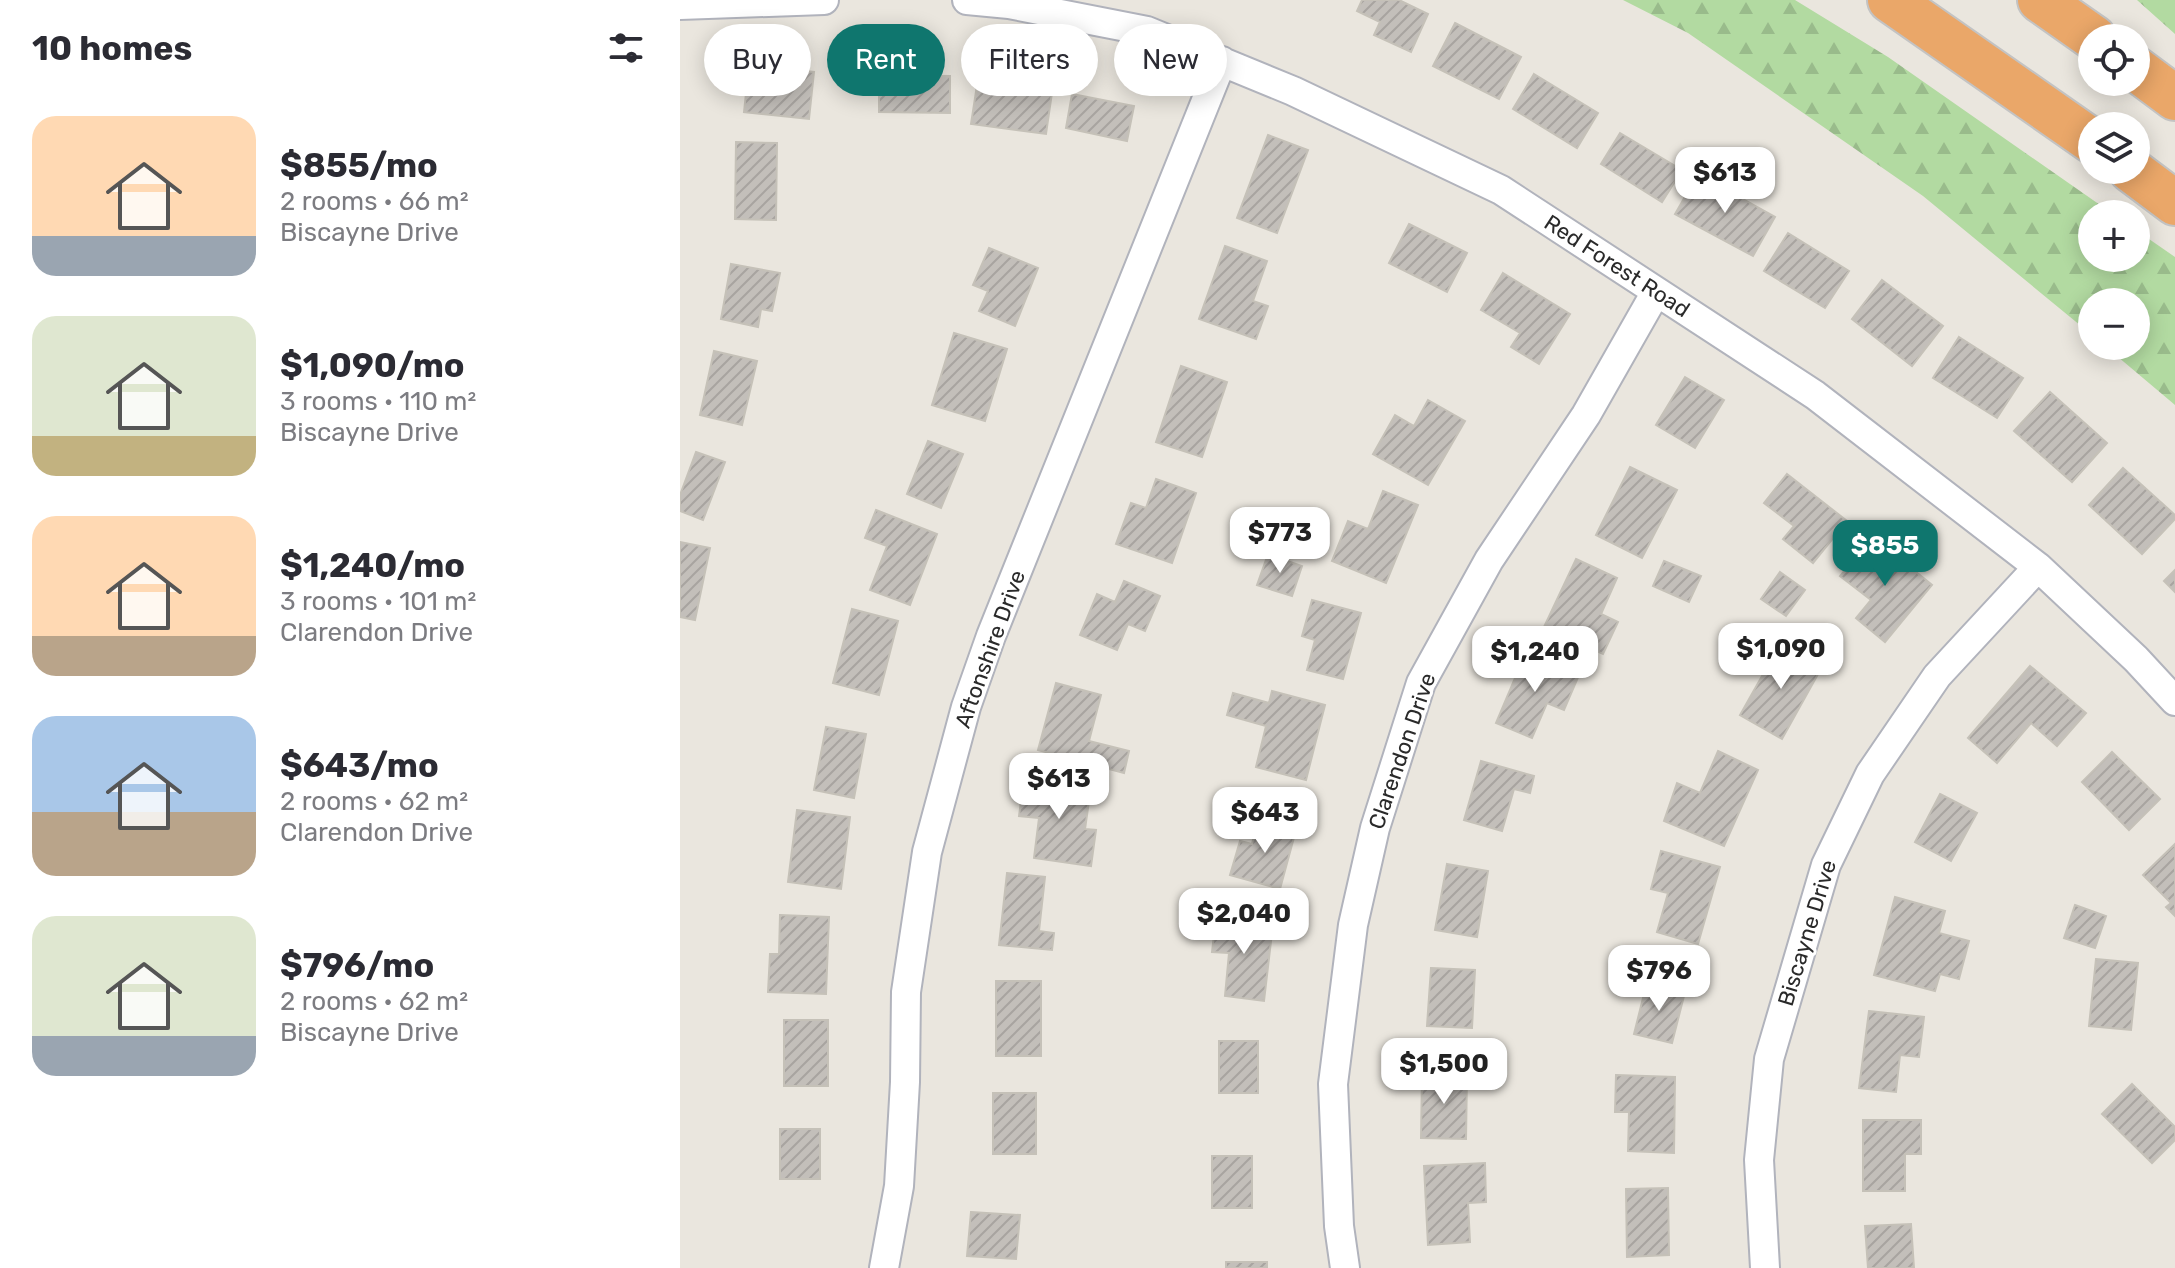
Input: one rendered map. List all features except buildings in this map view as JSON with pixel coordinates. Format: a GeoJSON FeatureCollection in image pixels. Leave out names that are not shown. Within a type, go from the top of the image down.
{"type":"FeatureCollection","features":[{"type":"Feature","properties":{"kind":"highway"},"geometry":{"type":"LineString","coordinates":[[1890,0],[2078,131]]}},
{"type":"Feature","properties":{"kind":"highway"},"geometry":{"type":"LineString","coordinates":[[2040,0],[2078,27]]}},
{"type":"Feature","properties":{"kind":"highway"},"geometry":{"type":"LineString","coordinates":[[2150,79],[2175,98]]}},
{"type":"Feature","properties":{"kind":"highway"},"geometry":{"type":"LineString","coordinates":[[2150,184],[2175,203]]}},
{"type":"Feature","properties":{"kind":"street"},"geometry":{"type":"LineString","coordinates":[[680,5],[824,0]]}},
{"type":"Feature","properties":{"kind":"street","name":"Red Forest Road"},"geometry":{"type":"LineString","coordinates":[[967,0],[1009,4],[1114,25]]}},
{"type":"Feature","properties":{"kind":"street","name":"Red Forest Road"},"geometry":{"type":"LineString","coordinates":[[1227,63],[1293,91],[1501,190],[1815,395],[2038,567],[2136,659],[2175,701]]}},
{"type":"Feature","properties":{"kind":"street","name":"Aftonshire Drive"},"geometry":{"type":"LineString","coordinates":[[884,1268],[899,1186],[906,992],[925,868],[966,707],[991,636],[1208,96]]}},
{"type":"Feature","properties":{"kind":"street","name":"Clarendon Drive"},"geometry":{"type":"LineString","coordinates":[[1345,1268],[1339,1226],[1333,1084],[1353,925],[1375,828],[1421,683],[1489,560],[1586,415],[1656,292]]}},
{"type":"Feature","properties":{"kind":"street","name":"Biscayne Drive"},"geometry":{"type":"LineString","coordinates":[[1765,1268],[1759,1160],[1769,1059],[1826,865],[1870,774],[1937,676],[2038,567]]}},
{"type":"Feature","properties":{"kind":"green space"},"geometry":{"type":"Polygon","coordinates":[[[1623,0],[1795,0],[1888,57],[2093,200],[2078,200],[2078,272],[2150,272],[2150,240],[2175,257],[2175,405],[2122,360],[2150,360],[2150,288],[2078,288],[2078,323],[1923,196],[1688,33],[1623,0]]]}},
{"type":"Feature","properties":{"kind":"green space"},"geometry":{"type":"Polygon","coordinates":[[[2137,0],[2175,0],[2175,34],[2137,0]]]}}]}
